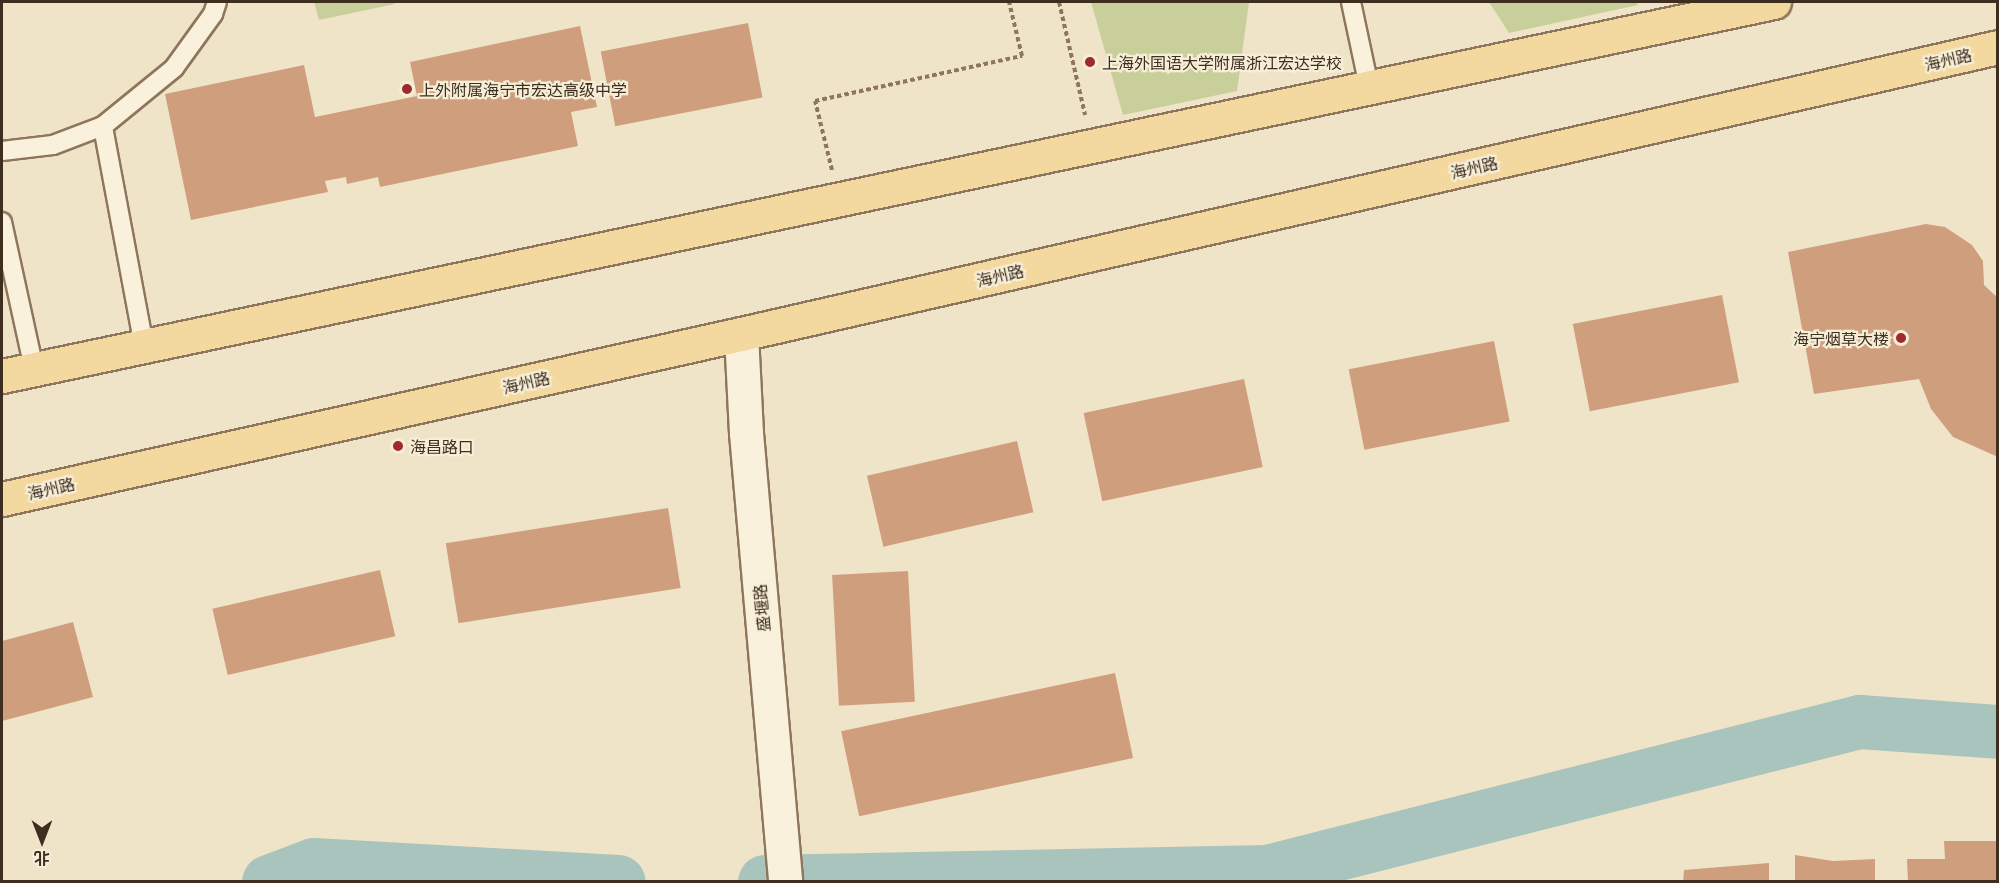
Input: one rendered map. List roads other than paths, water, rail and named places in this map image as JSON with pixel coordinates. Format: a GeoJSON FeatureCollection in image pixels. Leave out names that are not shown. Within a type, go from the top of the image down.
{"type":"FeatureCollection","features":[{"type":"Feature","properties":{"kind":"main road"},"geometry":{"type":"LineString","coordinates":[[2,376],[1774,2]]}},
{"type":"Feature","properties":{"kind":"main road","name":"海州路"},"geometry":{"type":"LineString","coordinates":[[2,499],[741,334],[1998,47]]}},
{"type":"Feature","properties":{"kind":"street","name":"盛堰路"},"geometry":{"type":"LineString","coordinates":[[741,334],[746,433],[785,882]]}},
{"type":"Feature","properties":{"kind":"lane"},"geometry":{"type":"LineString","coordinates":[[2,151],[53,146],[103,126],[174,68],[213,14],[217,2]]}},
{"type":"Feature","properties":{"kind":"lane"},"geometry":{"type":"LineString","coordinates":[[1352,2],[1369,87]]}},
{"type":"Feature","properties":{"kind":"lane"},"geometry":{"type":"LineString","coordinates":[[103,126],[144,346]]}},
{"type":"Feature","properties":{"kind":"lane"},"geometry":{"type":"LineString","coordinates":[[2,222],[34,369]]}},
{"type":"Feature","properties":{"kind":"waterway"},"geometry":{"type":"LineString","coordinates":[[765,882],[1267,872],[1860,722],[1998,732]]}},
{"type":"Feature","properties":{"kind":"waterway"},"geometry":{"type":"LineString","coordinates":[[269,882],[314,865],[619,882]]}},
{"type":"Feature","properties":{"kind":"place","name":"上海外国语大学附属浙江宏达学校"},"geometry":{"type":"Point","coordinates":[1090,62]}},
{"type":"Feature","properties":{"kind":"place","name":"上外附属海宁市宏达高级中学"},"geometry":{"type":"Point","coordinates":[407,89]}},
{"type":"Feature","properties":{"kind":"place","name":"海宁烟草大楼"},"geometry":{"type":"Point","coordinates":[1901,338]}},
{"type":"Feature","properties":{"kind":"place","name":"海昌路口"},"geometry":{"type":"Point","coordinates":[398,446]}}]}
